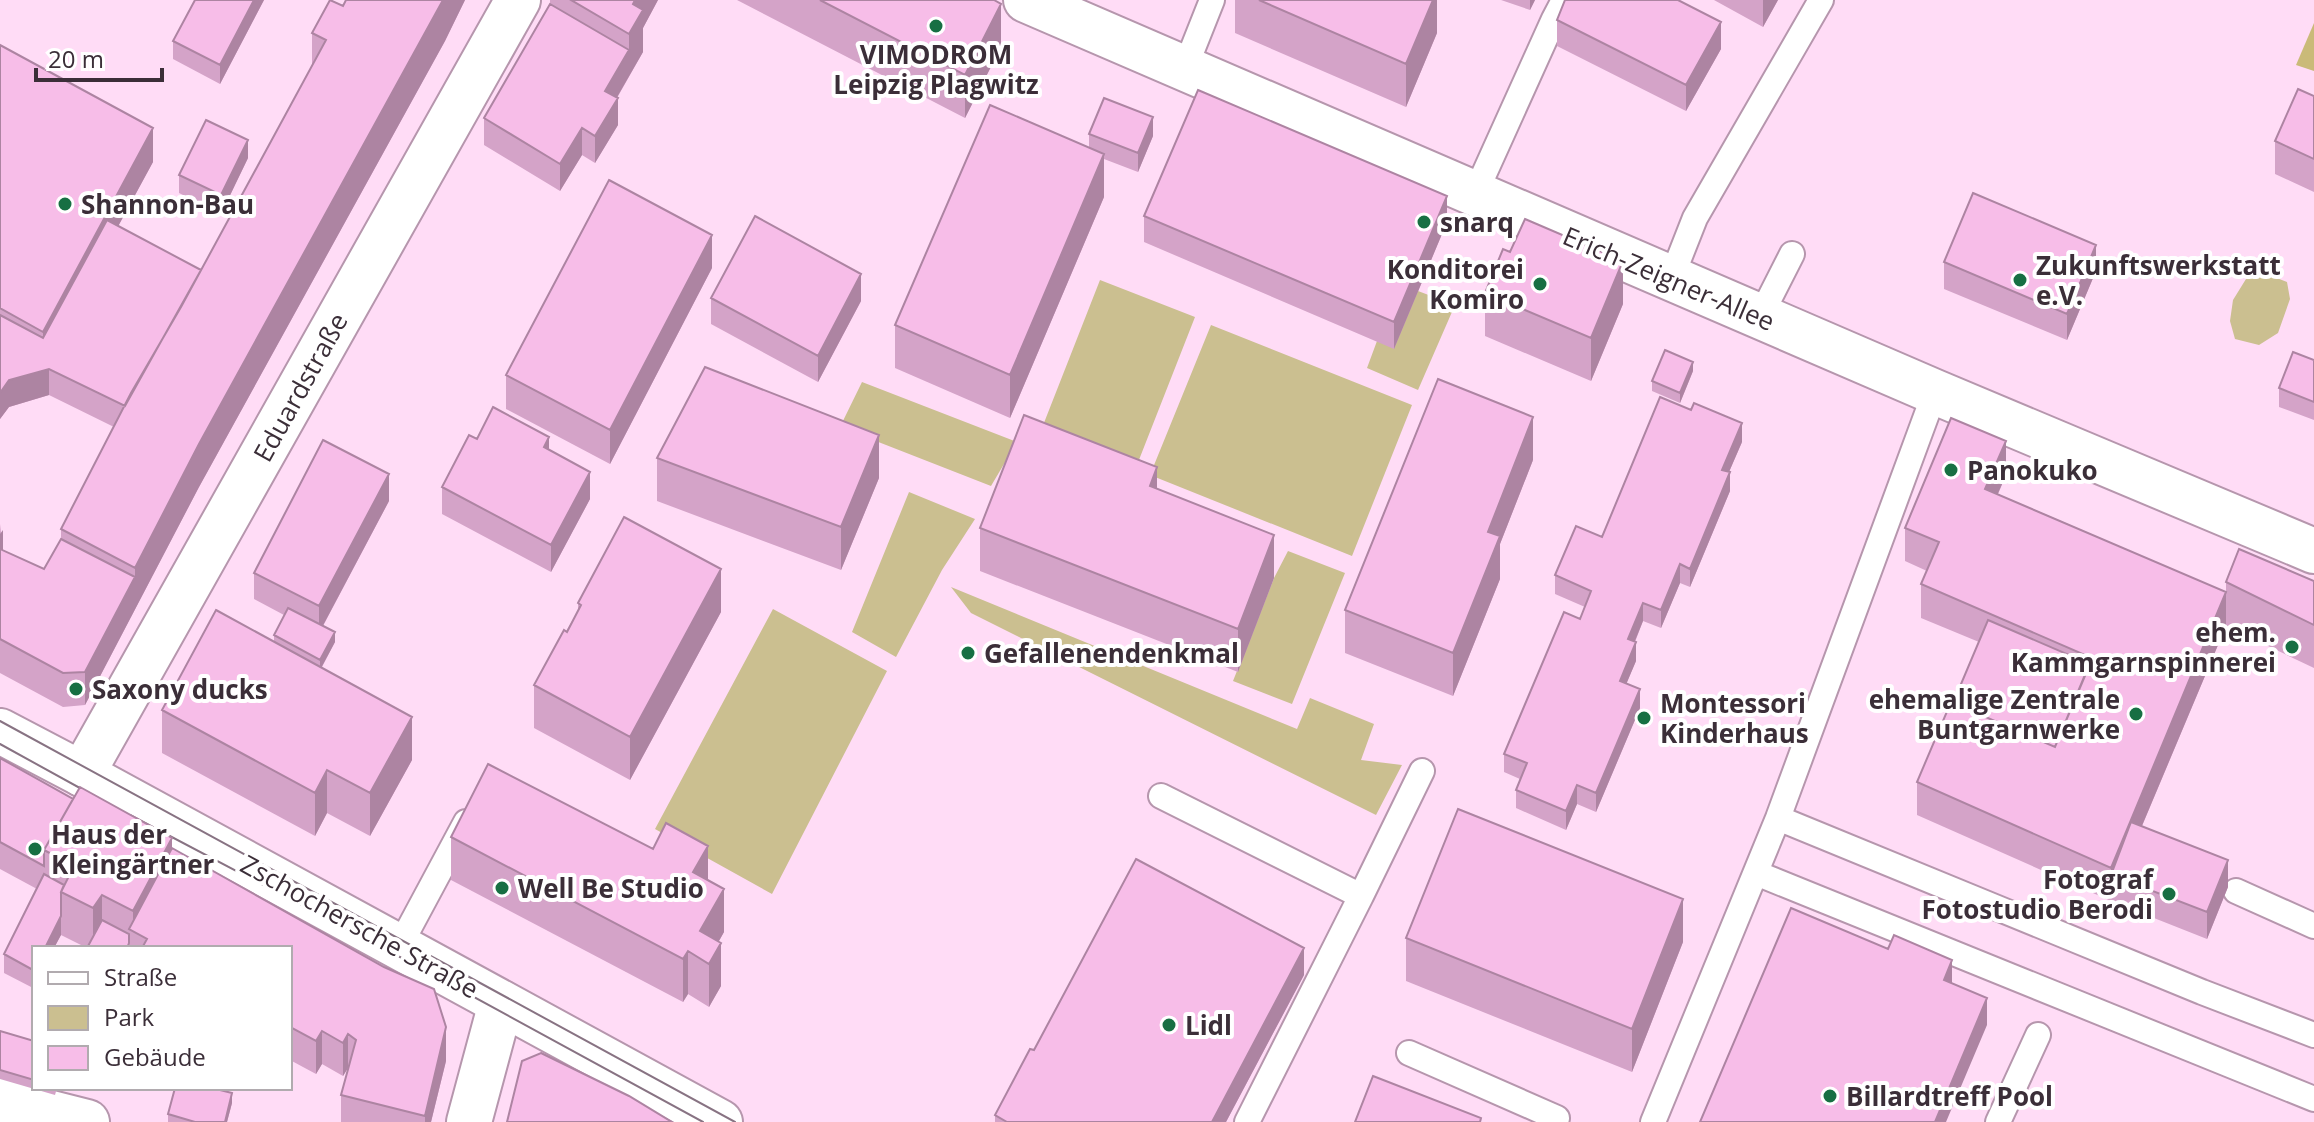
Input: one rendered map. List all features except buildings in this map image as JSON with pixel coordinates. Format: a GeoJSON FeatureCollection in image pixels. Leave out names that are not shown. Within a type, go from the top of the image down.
{"type":"FeatureCollection","features":[{"type":"Feature","properties":{"kind":"street","name":"Eduardstraße"},"geometry":{"type":"LineString","coordinates":[[82,774],[518,0]]}},
{"type":"Feature","properties":{"kind":"street","name":"Erich-Zeigner-Allee"},"geometry":{"type":"LineString","coordinates":[[1026,0],[1935,392],[2314,551]]}},
{"type":"Feature","properties":{"kind":"street","name":"Zschochersche Straße"},"geometry":{"type":"LineString","coordinates":[[0,731],[720,1122]]}},
{"type":"Feature","properties":{"kind":"street"},"geometry":{"type":"LineString","coordinates":[[469,1122],[501,1003]]}},
{"type":"Feature","properties":{"kind":"street"},"geometry":{"type":"LineString","coordinates":[[0,1100],[66,1119]]}},
{"type":"Feature","properties":{"kind":"lane"},"geometry":{"type":"LineString","coordinates":[[1185,68],[1212,0]]}},
{"type":"Feature","properties":{"kind":"lane"},"geometry":{"type":"LineString","coordinates":[[1475,194],[1564,0]]}},
{"type":"Feature","properties":{"kind":"lane"},"geometry":{"type":"LineString","coordinates":[[1671,279],[1695,218],[1821,0]]}},
{"type":"Feature","properties":{"kind":"lane"},"geometry":{"type":"LineString","coordinates":[[1760,317],[1792,254]]}},
{"type":"Feature","properties":{"kind":"lane"},"geometry":{"type":"LineString","coordinates":[[1653,1122],[1778,818],[1935,392]]}},
{"type":"Feature","properties":{"kind":"lane"},"geometry":{"type":"LineString","coordinates":[[1247,1122],[1422,771]]}},
{"type":"Feature","properties":{"kind":"lane"},"geometry":{"type":"LineString","coordinates":[[1161,796],[1361,896]]}},
{"type":"Feature","properties":{"kind":"lane"},"geometry":{"type":"LineString","coordinates":[[399,947],[478,800]]}},
{"type":"Feature","properties":{"kind":"lane"},"geometry":{"type":"LineString","coordinates":[[1778,818],[2314,1035]]}},
{"type":"Feature","properties":{"kind":"lane"},"geometry":{"type":"LineString","coordinates":[[1756,873],[2314,1099]]}},
{"type":"Feature","properties":{"kind":"lane"},"geometry":{"type":"LineString","coordinates":[[2236,891],[2314,926]]}},
{"type":"Feature","properties":{"kind":"lane"},"geometry":{"type":"LineString","coordinates":[[1998,1122],[2038,1035]]}},
{"type":"Feature","properties":{"kind":"lane"},"geometry":{"type":"LineString","coordinates":[[1409,1053],[1557,1118],[1556,1122]]}},
{"type":"Feature","properties":{"kind":"green space"},"geometry":{"type":"Polygon","coordinates":[[[2264,273],[2287,282],[2290,299],[2278,333],[2259,345],[2235,339],[2230,321],[2233,300],[2246,279],[2264,273]]]}},
{"type":"Feature","properties":{"kind":"green space"},"geometry":{"type":"Polygon","coordinates":[[[1100,280],[1195,317],[1135,470],[1040,433],[1100,280]]]}},
{"type":"Feature","properties":{"kind":"green space"},"geometry":{"type":"Polygon","coordinates":[[[1418,291],[1455,305],[1418,390],[1367,368],[1377,341],[1418,291]]]}},
{"type":"Feature","properties":{"kind":"green space"},"geometry":{"type":"Polygon","coordinates":[[[1211,325],[1412,405],[1352,556],[1150,475],[1211,325]]]}},
{"type":"Feature","properties":{"kind":"green space"},"geometry":{"type":"Polygon","coordinates":[[[862,382],[1017,442],[991,486],[840,427],[862,382]]]}},
{"type":"Feature","properties":{"kind":"green space"},"geometry":{"type":"Polygon","coordinates":[[[909,492],[975,519],[942,570],[896,657],[852,632],[909,492]]]}},
{"type":"Feature","properties":{"kind":"green space"},"geometry":{"type":"Polygon","coordinates":[[[1288,551],[1345,573],[1292,704],[1233,681],[1288,551]]]}},
{"type":"Feature","properties":{"kind":"green space"},"geometry":{"type":"Polygon","coordinates":[[[951,587],[1297,729],[1310,698],[1374,724],[1361,760],[1402,765],[1376,815],[971,613],[951,587]]]}},
{"type":"Feature","properties":{"kind":"green space"},"geometry":{"type":"Polygon","coordinates":[[[773,609],[887,671],[772,894],[655,829],[773,609]]]}},
{"type":"Feature","properties":{"kind":"shaded area"},"geometry":{"type":"Polygon","coordinates":[[[2314,23],[2314,71],[2296,65],[2314,23]]]}},
{"type":"Feature","properties":{"kind":"tram line"},"geometry":{"type":"LineString","coordinates":[[0,721],[735,1122]]}},
{"type":"Feature","properties":{"kind":"tram line"},"geometry":{"type":"LineString","coordinates":[[0,744],[98,798]]}},
{"type":"Feature","properties":{"kind":"tram line"},"geometry":{"type":"LineString","coordinates":[[130,815],[417,966],[703,1122]]}},
{"type":"Feature","properties":{"kind":"place","name":"VIMODROM Leipzig Plagwitz"},"geometry":{"type":"Point","coordinates":[936,26]}},
{"type":"Feature","properties":{"kind":"place","name":"Shannon-Bau"},"geometry":{"type":"Point","coordinates":[65,204]}},
{"type":"Feature","properties":{"kind":"place","name":"snarq"},"geometry":{"type":"Point","coordinates":[1424,222]}},
{"type":"Feature","properties":{"kind":"place","name":"Zukunftswerkstatt e.V."},"geometry":{"type":"Point","coordinates":[2020,280]}},
{"type":"Feature","properties":{"kind":"place","name":"Konditorei Komiro"},"geometry":{"type":"Point","coordinates":[1540,284]}},
{"type":"Feature","properties":{"kind":"place","name":"Panokuko"},"geometry":{"type":"Point","coordinates":[1951,470]}},
{"type":"Feature","properties":{"kind":"place","name":"ehem. Kammgarnspinnerei"},"geometry":{"type":"Point","coordinates":[2292,647]}},
{"type":"Feature","properties":{"kind":"place","name":"Gefallenendenkmal"},"geometry":{"type":"Point","coordinates":[968,653]}},
{"type":"Feature","properties":{"kind":"place","name":"Saxony ducks"},"geometry":{"type":"Point","coordinates":[76,689]}},
{"type":"Feature","properties":{"kind":"place","name":"ehemalige Zentrale Buntgarnwerke"},"geometry":{"type":"Point","coordinates":[2136,714]}},
{"type":"Feature","properties":{"kind":"place","name":"Montessori Kinderhaus"},"geometry":{"type":"Point","coordinates":[1644,718]}},
{"type":"Feature","properties":{"kind":"place","name":"Haus der Kleingärtner"},"geometry":{"type":"Point","coordinates":[35,849]}},
{"type":"Feature","properties":{"kind":"place","name":"Well Be Studio"},"geometry":{"type":"Point","coordinates":[502,888]}},
{"type":"Feature","properties":{"kind":"place","name":"Fotograf Fotostudio Berodi"},"geometry":{"type":"Point","coordinates":[2169,894]}},
{"type":"Feature","properties":{"kind":"place","name":"Lidl"},"geometry":{"type":"Point","coordinates":[1169,1025]}},
{"type":"Feature","properties":{"kind":"place","name":"Billardtreff Pool"},"geometry":{"type":"Point","coordinates":[1830,1096]}}]}
